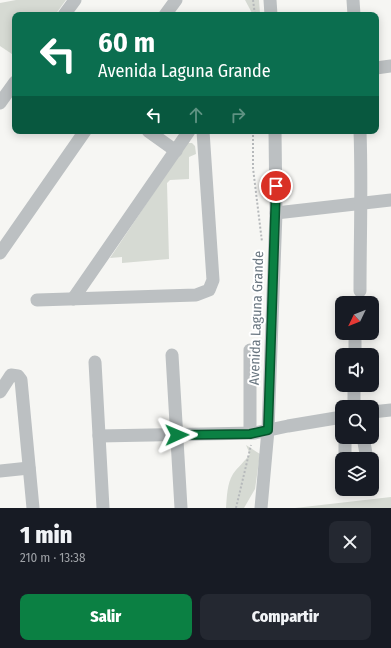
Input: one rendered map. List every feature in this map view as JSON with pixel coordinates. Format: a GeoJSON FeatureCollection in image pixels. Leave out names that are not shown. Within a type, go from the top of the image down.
{"type":"FeatureCollection","features":[{"type":"Feature","properties":{"kind":"street"},"geometry":{"type":"LineString","coordinates":[[66,12],[74,0]]}},
{"type":"Feature","properties":{"kind":"street"},"geometry":{"type":"LineString","coordinates":[[167,12],[176,0]]}},
{"type":"Feature","properties":{"kind":"street"},"geometry":{"type":"LineString","coordinates":[[270,0],[271,12]]}},
{"type":"Feature","properties":{"kind":"street"},"geometry":{"type":"LineString","coordinates":[[353,0],[354,12]]}},
{"type":"Feature","properties":{"kind":"street"},"geometry":{"type":"LineString","coordinates":[[379,68],[391,66]]}},
{"type":"Feature","properties":{"kind":"street"},"geometry":{"type":"LineString","coordinates":[[0,103],[12,86]]}},
{"type":"Feature","properties":{"kind":"street"},"geometry":{"type":"LineString","coordinates":[[0,253],[83,134]]}},
{"type":"Feature","properties":{"kind":"street"},"geometry":{"type":"LineString","coordinates":[[152,134],[176,151]]}},
{"type":"Feature","properties":{"kind":"street","name":"Avenida Laguna Grande"},"geometry":{"type":"LineString","coordinates":[[258,432],[276,213],[275,134]]}},
{"type":"Feature","properties":{"kind":"street"},"geometry":{"type":"LineString","coordinates":[[360,134],[362,188],[360,291]]}},
{"type":"Feature","properties":{"kind":"street"},"geometry":{"type":"LineString","coordinates":[[37,300],[73,299],[196,295],[205,293],[209,290],[213,280],[204,136],[194,137],[186,135],[73,299]]}},
{"type":"Feature","properties":{"kind":"street"},"geometry":{"type":"LineString","coordinates":[[276,213],[391,200]]}},
{"type":"Feature","properties":{"kind":"street"},"geometry":{"type":"LineString","coordinates":[[354,348],[355,341]]}},
{"type":"Feature","properties":{"kind":"street","name":"Avenida Laguna Grande"},"geometry":{"type":"LineString","coordinates":[[250,350],[258,432],[260,507]]}},
{"type":"Feature","properties":{"kind":"street"},"geometry":{"type":"LineString","coordinates":[[172,355],[181,508]]}},
{"type":"Feature","properties":{"kind":"street"},"geometry":{"type":"LineString","coordinates":[[95,362],[103,508]]}},
{"type":"Feature","properties":{"kind":"street"},"geometry":{"type":"LineString","coordinates":[[0,392],[12,375],[18,376],[21,380],[33,508]]}},
{"type":"Feature","properties":{"kind":"street"},"geometry":{"type":"LineString","coordinates":[[379,411],[391,410]]}},
{"type":"Feature","properties":{"kind":"street"},"geometry":{"type":"LineString","coordinates":[[99,436],[258,432],[335,418]]}},
{"type":"Feature","properties":{"kind":"street"},"geometry":{"type":"LineString","coordinates":[[0,471],[29,468]]}},
{"type":"Feature","properties":{"kind":"path"},"geometry":{"type":"LineString","coordinates":[[253,0],[255,12]]}},
{"type":"Feature","properties":{"kind":"path"},"geometry":{"type":"LineString","coordinates":[[253,134],[253,168],[262,244]]}},
{"type":"Feature","properties":{"kind":"path"},"geometry":{"type":"LineString","coordinates":[[260,299],[262,267]]}},
{"type":"Feature","properties":{"kind":"path"},"geometry":{"type":"LineString","coordinates":[[236,508],[258,432]]}},
{"type":"Feature","properties":{"kind":"shaded area"},"geometry":{"type":"Polygon","coordinates":[[[16,0],[66,0],[57,12],[12,12],[12,54],[0,46],[0,3],[16,0]]]}},
{"type":"Feature","properties":{"kind":"shaded area"},"geometry":{"type":"Polygon","coordinates":[[[245,0],[259,0],[260,12],[251,12],[245,0]]]}},
{"type":"Feature","properties":{"kind":"shaded area"},"geometry":{"type":"Polygon","coordinates":[[[187,143],[192,143],[195,146],[196,154],[189,157],[189,179],[170,180],[167,183],[169,259],[122,263],[122,257],[110,258],[187,143]]]}},
{"type":"Feature","properties":{"kind":"shaded area"},"geometry":{"type":"Polygon","coordinates":[[[246,445],[260,454],[255,489],[244,508],[226,508],[231,478],[250,454],[246,445]]]}},
{"type":"Feature","properties":{"kind":"shaded area"},"geometry":{"type":"Polygon","coordinates":[[[391,497],[391,508],[295,508],[391,497]]]}},
{"type":"Feature","properties":{"kind":"route"},"geometry":{"type":"LineString","coordinates":[[177,435],[250,434],[268,430],[276,186]]}}]}
